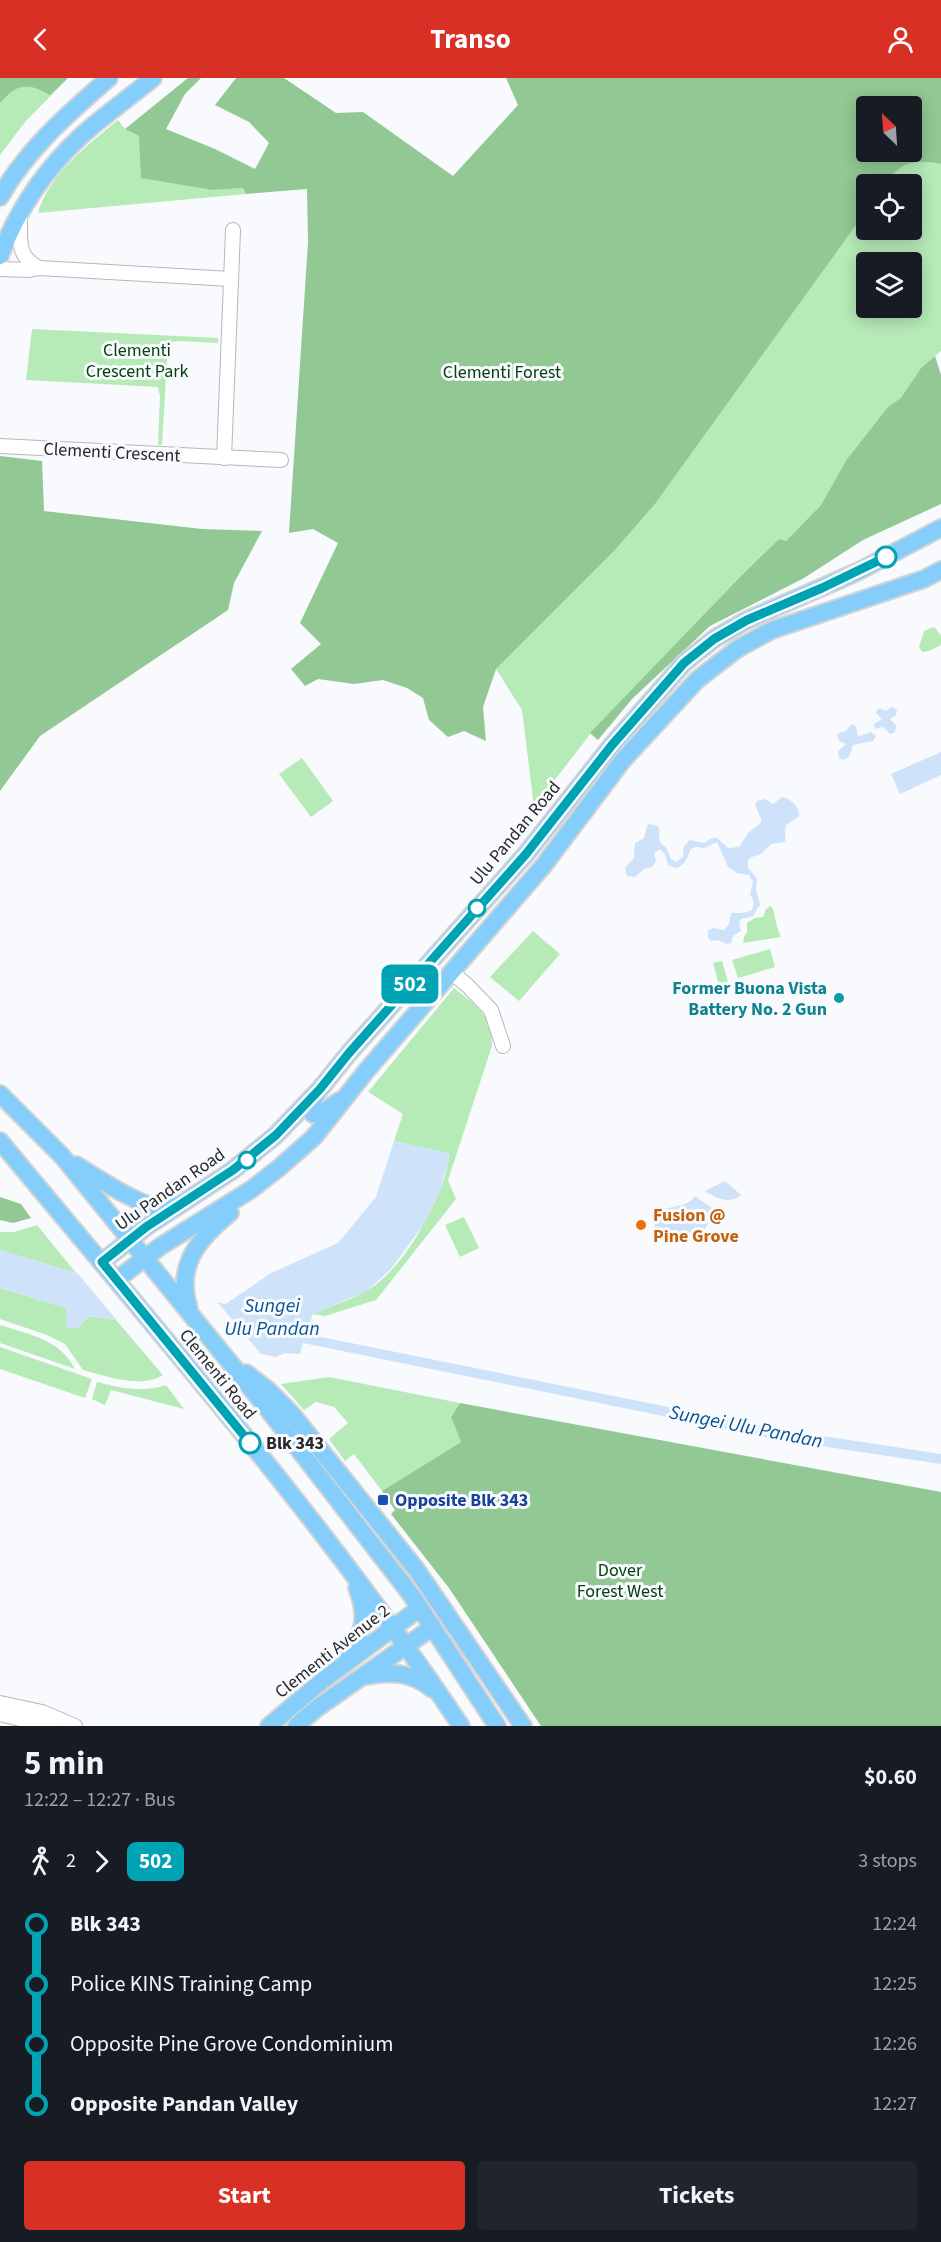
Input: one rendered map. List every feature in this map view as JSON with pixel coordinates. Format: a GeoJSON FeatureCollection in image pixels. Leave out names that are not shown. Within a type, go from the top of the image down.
{"type":"FeatureCollection","features":[{"type":"Feature","properties":{"kind":"main road"},"geometry":{"type":"LineString","coordinates":[[0,197],[9,181],[38,144],[109,78]]}},
{"type":"Feature","properties":{"kind":"main road"},"geometry":{"type":"LineString","coordinates":[[0,256],[20,213],[46,174],[80,138],[153,78]]}},
{"type":"Feature","properties":{"kind":"main road","name":"Ulu Pandan Road"},"geometry":{"type":"LineString","coordinates":[[102,1262],[131,1239],[261,1149],[320,1089],[349,1053],[526,854],[612,745],[684,663],[714,639],[747,620],[857,572],[941,528]]}},
{"type":"Feature","properties":{"kind":"main road"},"geometry":{"type":"LineString","coordinates":[[857,572],[863,574],[874,570],[941,541]]}},
{"type":"Feature","properties":{"kind":"main road"},"geometry":{"type":"LineString","coordinates":[[116,1280],[167,1242],[252,1189],[314,1137],[367,1070],[544,865],[623,760],[697,680],[737,649],[772,630],[924,579],[941,570]]}},
{"type":"Feature","properties":{"kind":"main road"},"geometry":{"type":"LineString","coordinates":[[924,579],[941,581]]}},
{"type":"Feature","properties":{"kind":"main road"},"geometry":{"type":"LineString","coordinates":[[320,1089],[310,1108],[313,1114],[325,1111],[354,1089]]}},
{"type":"Feature","properties":{"kind":"main road","name":"Clementi Road"},"geometry":{"type":"LineString","coordinates":[[0,1094],[62,1156],[228,1360],[420,1608],[497,1726]]}},
{"type":"Feature","properties":{"kind":"main road","name":"Clementi Road"},"geometry":{"type":"LineString","coordinates":[[0,1141],[306,1511],[406,1646],[461,1726]]}},
{"type":"Feature","properties":{"kind":"main road"},"geometry":{"type":"LineString","coordinates":[[62,1156],[115,1188],[158,1208],[182,1204]]}},
{"type":"Feature","properties":{"kind":"main road"},"geometry":{"type":"LineString","coordinates":[[191,1314],[183,1286],[185,1272],[204,1237],[252,1189]]}},
{"type":"Feature","properties":{"kind":"main road","name":"Clementi Road"},"geometry":{"type":"LineString","coordinates":[[228,1360],[268,1390],[311,1437],[416,1569],[523,1726]]}},
{"type":"Feature","properties":{"kind":"main road"},"geometry":{"type":"LineString","coordinates":[[345,1663],[363,1626],[363,1602],[350,1571]]}},
{"type":"Feature","properties":{"kind":"main road","name":"Clementi Avenue 2"},"geometry":{"type":"LineString","coordinates":[[269,1726],[345,1663],[420,1608]]}},
{"type":"Feature","properties":{"kind":"main road","name":"Clementi Avenue 2"},"geometry":{"type":"LineString","coordinates":[[296,1726],[433,1627]]}},
{"type":"Feature","properties":{"kind":"main road"},"geometry":{"type":"LineString","coordinates":[[363,1676],[387,1672],[402,1673],[429,1686],[444,1700]]}},
{"type":"Feature","properties":{"kind":"street"},"geometry":{"type":"LineString","coordinates":[[20,213],[22,254],[29,264],[39,268]]}},
{"type":"Feature","properties":{"kind":"street"},"geometry":{"type":"LineString","coordinates":[[224,458],[233,230]]}},
{"type":"Feature","properties":{"kind":"street"},"geometry":{"type":"LineString","coordinates":[[0,269],[13,271],[39,268],[231,279]]}},
{"type":"Feature","properties":{"kind":"street","name":"Clementi Crescent"},"geometry":{"type":"LineString","coordinates":[[0,446],[281,460]]}},
{"type":"Feature","properties":{"kind":"street"},"geometry":{"type":"LineString","coordinates":[[451,972],[491,1010],[502,1046]]}},
{"type":"Feature","properties":{"kind":"street"},"geometry":{"type":"LineString","coordinates":[[0,1703],[42,1712],[75,1726]]}},
{"type":"Feature","properties":{"kind":"street"},"geometry":{"type":"LineString","coordinates":[[0,1714],[49,1726]]}},
{"type":"Feature","properties":{"kind":"green space"},"geometry":{"type":"Polygon","coordinates":[[[0,78],[68,78],[25,122],[0,155],[0,78]]]}},
{"type":"Feature","properties":{"kind":"green space"},"geometry":{"type":"Polygon","coordinates":[[[0,78],[68,78],[50,95],[35,88],[23,87],[12,91],[0,103],[0,78]]]}},
{"type":"Feature","properties":{"kind":"green space","name":"Clementi Forest"},"geometry":{"type":"Polygon","coordinates":[[[188,78],[201,78],[185,94],[166,129],[215,149],[255,169],[269,143],[249,122],[215,105],[236,78],[284,78],[336,113],[363,112],[453,176],[518,105],[506,78],[941,78],[941,164],[922,162],[922,96],[856,96],[856,162],[915,162],[903,166],[893,174],[856,174],[856,225],[655,504],[615,550],[496,669],[483,707],[486,741],[464,731],[448,737],[429,720],[423,698],[407,688],[383,680],[354,684],[318,679],[305,686],[291,669],[321,644],[300,623],[338,543],[313,529],[289,533],[308,242],[307,189],[246,194],[243,188],[213,190],[141,178],[139,136],[125,129],[188,78]]]}},
{"type":"Feature","properties":{"kind":"green space"},"geometry":{"type":"Polygon","coordinates":[[[118,120],[125,129],[139,136],[213,190],[243,188],[246,194],[38,213],[43,199],[60,173],[82,150],[118,120]]]}},
{"type":"Feature","properties":{"kind":"green space"},"geometry":{"type":"Polygon","coordinates":[[[922,161],[941,164],[941,351],[921,368],[901,399],[888,407],[847,459],[821,505],[786,541],[779,539],[740,577],[591,733],[534,807],[522,710],[496,669],[615,550],[655,504],[856,225],[856,240],[922,240],[922,174],[892,174],[896,169],[913,162],[922,161]]]}},
{"type":"Feature","properties":{"kind":"green space","name":"Clementi Crescent Park"},"geometry":{"type":"Polygon","coordinates":[[[32,329],[218,338],[218,343],[178,341],[168,343],[162,445],[158,445],[160,396],[158,387],[26,380],[32,329]]]}},
{"type":"Feature","properties":{"kind":"green space"},"geometry":{"type":"Polygon","coordinates":[[[935,356],[941,375],[941,504],[863,540],[804,578],[710,626],[632,699],[598,740],[590,733],[740,577],[779,539],[786,541],[821,505],[847,459],[888,407],[901,398],[921,368],[935,356]]]}},
{"type":"Feature","properties":{"kind":"green space"},"geometry":{"type":"Polygon","coordinates":[[[0,456],[42,461],[44,511],[202,529],[262,531],[234,583],[228,610],[40,736],[0,791],[0,456]]]}},
{"type":"Feature","properties":{"kind":"green space"},"geometry":{"type":"Polygon","coordinates":[[[934,627],[941,635],[941,645],[922,652],[919,647],[924,631],[934,627]]]}},
{"type":"Feature","properties":{"kind":"green space"},"geometry":{"type":"Polygon","coordinates":[[[302,758],[333,801],[311,817],[279,774],[302,758]]]}},
{"type":"Feature","properties":{"kind":"green space"},"geometry":{"type":"Polygon","coordinates":[[[770,906],[773,909],[781,937],[743,943],[747,923],[755,918],[763,917],[770,906]]]}},
{"type":"Feature","properties":{"kind":"green space"},"geometry":{"type":"Polygon","coordinates":[[[533,931],[560,954],[519,1001],[490,977],[533,931]]]}},
{"type":"Feature","properties":{"kind":"green space"},"geometry":{"type":"Polygon","coordinates":[[[770,949],[775,967],[738,978],[732,960],[770,949]]]}},
{"type":"Feature","properties":{"kind":"green space"},"geometry":{"type":"Polygon","coordinates":[[[722,961],[728,982],[719,985],[713,963],[722,961]]]}},
{"type":"Feature","properties":{"kind":"green space"},"geometry":{"type":"Polygon","coordinates":[[[454,988],[482,1012],[489,1026],[492,1046],[448,1180],[456,1199],[376,1300],[325,1316],[312,1314],[361,1294],[391,1271],[411,1246],[440,1190],[450,1154],[394,1141],[403,1114],[368,1092],[454,988]]]}},
{"type":"Feature","properties":{"kind":"green space"},"geometry":{"type":"Polygon","coordinates":[[[0,1197],[21,1204],[31,1218],[13,1223],[0,1220],[0,1197]]]}},
{"type":"Feature","properties":{"kind":"green space"},"geometry":{"type":"Polygon","coordinates":[[[464,1217],[479,1248],[460,1257],[445,1225],[464,1217]]]}},
{"type":"Feature","properties":{"kind":"green space"},"geometry":{"type":"Polygon","coordinates":[[[37,1225],[76,1273],[0,1250],[0,1232],[14,1232],[37,1225]]]}},
{"type":"Feature","properties":{"kind":"green space"},"geometry":{"type":"Polygon","coordinates":[[[0,1288],[66,1308],[68,1328],[77,1328],[89,1316],[116,1320],[163,1375],[154,1379],[134,1381],[83,1370],[65,1344],[47,1335],[0,1319],[0,1288]]]}},
{"type":"Feature","properties":{"kind":"green space"},"geometry":{"type":"Polygon","coordinates":[[[0,1325],[33,1335],[53,1345],[69,1359],[75,1369],[0,1343],[0,1325]]]}},
{"type":"Feature","properties":{"kind":"green space"},"geometry":{"type":"Polygon","coordinates":[[[0,1347],[92,1379],[85,1398],[0,1369],[0,1347]]]}},
{"type":"Feature","properties":{"kind":"green space"},"geometry":{"type":"Polygon","coordinates":[[[329,1377],[460,1403],[451,1417],[461,1442],[382,1491],[354,1454],[345,1461],[329,1439],[348,1423],[334,1407],[316,1402],[304,1410],[281,1384],[329,1377]]]}},
{"type":"Feature","properties":{"kind":"green space"},"geometry":{"type":"Polygon","coordinates":[[[97,1382],[140,1389],[166,1385],[184,1409],[111,1390],[105,1405],[92,1399],[97,1382]]]}},
{"type":"Feature","properties":{"kind":"green space","name":"Dover Forest West"},"geometry":{"type":"Polygon","coordinates":[[[460,1403],[941,1492],[941,1726],[541,1726],[449,1588],[391,1514],[395,1510],[382,1491],[461,1442],[451,1417],[460,1403]]]}},
{"type":"Feature","properties":{"kind":"water"},"geometry":{"type":"Polygon","coordinates":[[[892,707],[897,710],[896,715],[890,719],[896,725],[895,732],[890,734],[883,727],[875,729],[874,724],[882,719],[876,713],[877,710],[879,708],[886,711],[892,707]]]}},
{"type":"Feature","properties":{"kind":"water"},"geometry":{"type":"Polygon","coordinates":[[[851,724],[856,726],[858,737],[871,732],[876,736],[873,741],[853,745],[849,757],[843,760],[839,758],[838,751],[846,744],[839,741],[837,736],[838,733],[846,731],[851,724]]]}},
{"type":"Feature","properties":{"kind":"water"},"geometry":{"type":"Polygon","coordinates":[[[941,752],[941,775],[900,794],[891,774],[941,752]]]}},
{"type":"Feature","properties":{"kind":"water"},"geometry":{"type":"Polygon","coordinates":[[[782,797],[794,804],[799,816],[786,826],[785,842],[771,844],[761,854],[748,860],[748,868],[757,878],[756,890],[760,905],[753,916],[741,919],[739,922],[741,931],[733,936],[731,943],[711,941],[708,938],[708,930],[714,928],[724,930],[729,924],[731,913],[744,913],[752,910],[754,902],[750,894],[753,882],[749,875],[737,873],[728,867],[717,842],[705,848],[691,849],[684,863],[675,868],[668,865],[665,854],[659,849],[654,854],[656,861],[652,867],[644,869],[635,877],[627,876],[625,868],[634,858],[635,843],[644,838],[649,824],[658,826],[661,843],[666,847],[671,859],[676,862],[683,857],[684,846],[690,840],[704,843],[717,838],[728,848],[739,847],[748,833],[761,823],[755,805],[757,801],[765,799],[773,804],[782,797]]]}},
{"type":"Feature","properties":{"kind":"water","name":"Sungei Ulu Pandan"},"geometry":{"type":"Polygon","coordinates":[[[394,1141],[450,1154],[441,1188],[424,1224],[391,1269],[367,1291],[313,1314],[306,1334],[783,1430],[941,1454],[941,1464],[781,1440],[303,1343],[300,1354],[285,1353],[275,1357],[116,1320],[89,1316],[77,1328],[67,1328],[66,1308],[0,1288],[0,1250],[76,1273],[226,1304],[271,1273],[338,1243],[376,1197],[394,1141]]]}},
{"type":"Feature","properties":{"kind":"water"},"geometry":{"type":"Polygon","coordinates":[[[725,1181],[741,1195],[727,1200],[705,1191],[725,1181]]]}},
{"type":"Feature","properties":{"kind":"water"},"geometry":{"type":"Polygon","coordinates":[[[695,1196],[712,1208],[711,1220],[703,1231],[694,1236],[667,1236],[659,1242],[652,1230],[658,1219],[657,1211],[683,1205],[695,1196]]]}},
{"type":"Feature","properties":{"kind":"pier"},"geometry":{"type":"Polygon","coordinates":[[[74,1269],[214,1298],[260,1353],[252,1355],[120,1324],[74,1269]]]}},
{"type":"Feature","properties":{"kind":"bus line","name":"502"},"geometry":{"type":"LineString","coordinates":[[250,1443],[102,1262],[146,1227],[233,1170],[276,1135],[320,1089],[438,951],[526,854],[612,745],[684,663],[714,639],[747,620],[822,588],[886,557]]}},
{"type":"Feature","properties":{"kind":"place","name":"Former Buona Vista Battery No. 2 Gun"},"geometry":{"type":"Point","coordinates":[839,998]}},
{"type":"Feature","properties":{"kind":"place","name":"Fusion @ Pine Grove"},"geometry":{"type":"Point","coordinates":[641,1225]}},
{"type":"Feature","properties":{"kind":"place","name":"Blk 343"},"geometry":{"type":"Point","coordinates":[250,1443]}},
{"type":"Feature","properties":{"kind":"place","name":"Opposite Blk 343"},"geometry":{"type":"Point","coordinates":[383,1500]}}]}
